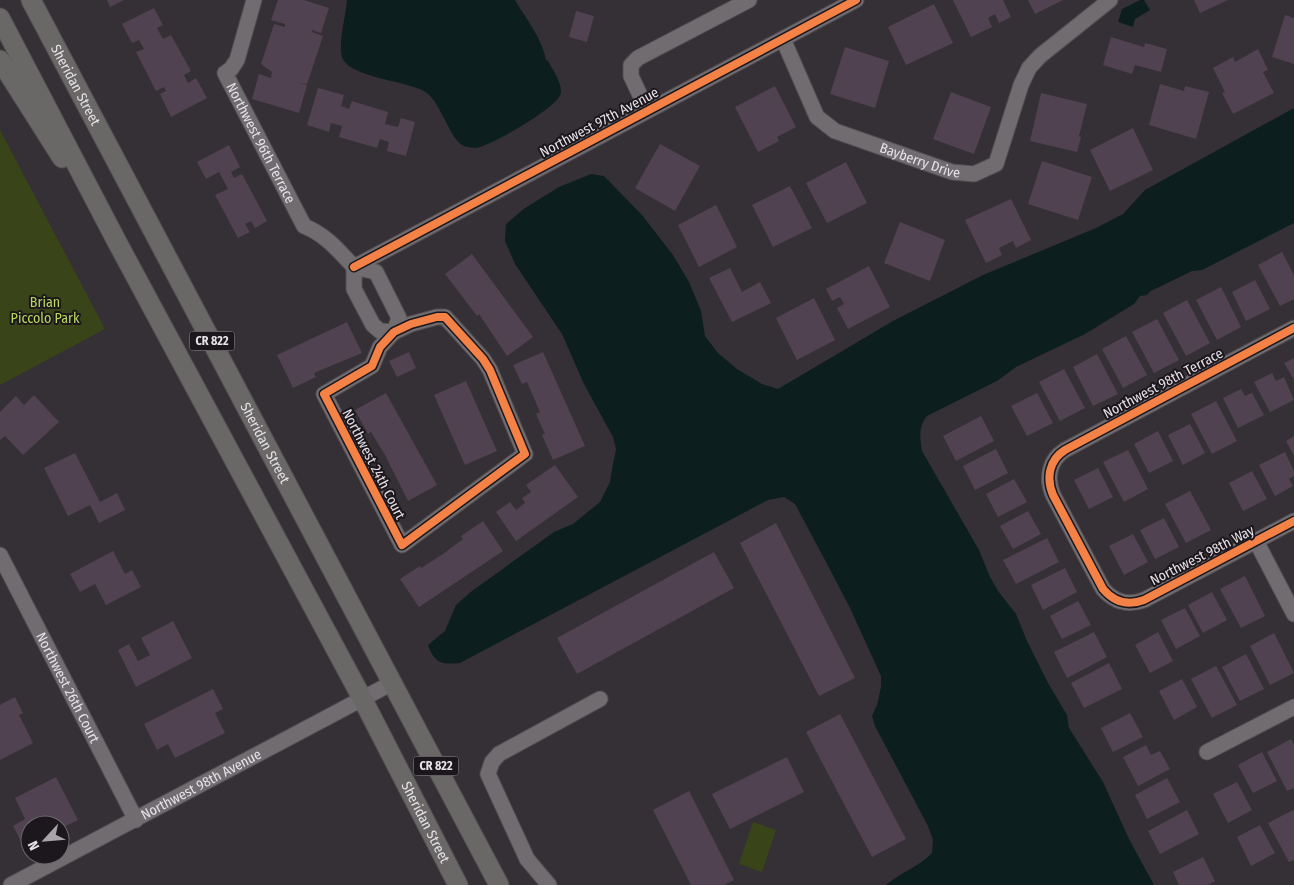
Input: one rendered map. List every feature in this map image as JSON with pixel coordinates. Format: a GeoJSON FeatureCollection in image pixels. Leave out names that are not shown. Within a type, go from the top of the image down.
{"type":"FeatureCollection","features":[{"type":"Feature","properties":{"kind":"main road","name":"Sheridan Street"},"geometry":{"type":"LineString","coordinates":[[31,0],[499,885]]}},
{"type":"Feature","properties":{"kind":"main road","name":"Sheridan Street"},"geometry":{"type":"LineString","coordinates":[[0,18],[116,240],[362,698],[458,885]]}},
{"type":"Feature","properties":{"kind":"main road"},"geometry":{"type":"LineString","coordinates":[[0,60],[40,125],[116,240]]}},
{"type":"Feature","properties":{"kind":"street","name":"Northwest 96th Terrace"},"geometry":{"type":"LineString","coordinates":[[254,0],[237,60],[231,69],[224,73],[304,226],[320,233],[331,242],[354,267]]}},
{"type":"Feature","properties":{"kind":"street"},"geometry":{"type":"LineString","coordinates":[[647,110],[631,76],[631,65],[638,58],[749,0]]}},
{"type":"Feature","properties":{"kind":"street","name":"Northwest 97th Avenue"},"geometry":{"type":"LineString","coordinates":[[354,267],[856,0]]}},
{"type":"Feature","properties":{"kind":"street","name":"Bayberry Drive"},"geometry":{"type":"LineString","coordinates":[[783,39],[817,116],[835,131],[952,172],[974,174],[996,164],[1021,85],[1029,68],[1040,56],[1110,0]]}},
{"type":"Feature","properties":{"kind":"street"},"geometry":{"type":"LineString","coordinates":[[354,267],[376,272],[399,318],[394,332],[380,331],[373,325],[354,289],[354,267]]}},
{"type":"Feature","properties":{"kind":"street","name":"Northwest 24th Court"},"geometry":{"type":"LineString","coordinates":[[437,317],[445,317],[483,359],[490,370],[525,454],[402,545],[324,394],[372,366],[380,347],[394,332],[410,324],[437,317]]}},
{"type":"Feature","properties":{"kind":"street","name":"Northwest 98th Terrace"},"geometry":{"type":"LineString","coordinates":[[1119,601],[1104,589],[1054,495],[1050,483],[1050,468],[1057,456],[1294,328]]}},
{"type":"Feature","properties":{"kind":"street","name":"Northwest 98th Way"},"geometry":{"type":"LineString","coordinates":[[1119,601],[1131,603],[1144,600],[1294,521]]}},
{"type":"Feature","properties":{"kind":"street"},"geometry":{"type":"LineString","coordinates":[[1256,541],[1294,614]]}},
{"type":"Feature","properties":{"kind":"street","name":"Northwest 26th Court"},"geometry":{"type":"LineString","coordinates":[[0,555],[136,820]]}},
{"type":"Feature","properties":{"kind":"street","name":"Northwest 98th Avenue"},"geometry":{"type":"LineString","coordinates":[[11,885],[392,683]]}},
{"type":"Feature","properties":{"kind":"street"},"geometry":{"type":"LineString","coordinates":[[549,885],[528,859],[488,774],[492,762],[499,754],[600,699]]}},
{"type":"Feature","properties":{"kind":"street"},"geometry":{"type":"LineString","coordinates":[[1207,752],[1294,707]]}},
{"type":"Feature","properties":{"kind":"green space","name":"Brian Piccolo Park"},"geometry":{"type":"Polygon","coordinates":[[[0,130],[105,329],[0,385],[0,130]]]}},
{"type":"Feature","properties":{"kind":"green space"},"geometry":{"type":"Polygon","coordinates":[[[753,822],[776,830],[762,872],[739,864],[753,822]]]}},
{"type":"Feature","properties":{"kind":"shaded area"},"geometry":{"type":"Polygon","coordinates":[[[347,0],[515,0],[537,36],[546,60],[555,72],[561,93],[557,100],[548,108],[508,134],[484,146],[476,148],[464,146],[454,137],[437,106],[427,93],[408,85],[356,70],[347,64],[342,57],[341,44],[347,0]]]}},
{"type":"Feature","properties":{"kind":"shaded area"},"geometry":{"type":"Polygon","coordinates":[[[1140,0],[1144,0],[1150,10],[1135,19],[1133,27],[1118,22],[1122,9],[1140,0]]]}},
{"type":"Feature","properties":{"kind":"shaded area"},"geometry":{"type":"Polygon","coordinates":[[[1294,108],[1294,223],[1202,270],[1192,271],[1151,291],[1147,295],[1140,296],[1134,304],[1085,334],[1016,367],[997,381],[927,416],[921,428],[922,451],[979,550],[998,591],[1016,614],[1048,683],[1067,715],[1069,728],[1103,782],[1129,839],[1154,885],[886,885],[932,853],[933,840],[928,826],[875,726],[872,716],[877,705],[881,687],[881,676],[850,608],[795,504],[784,497],[768,500],[460,663],[448,664],[440,662],[433,656],[428,645],[445,631],[456,605],[472,591],[554,532],[573,524],[600,502],[610,482],[616,449],[613,437],[584,384],[562,334],[515,264],[505,241],[506,224],[525,208],[559,187],[591,174],[604,176],[642,215],[673,255],[689,282],[701,311],[705,336],[718,353],[737,369],[762,384],[778,389],[893,321],[983,275],[1096,228],[1123,214],[1145,190],[1294,108]]]}},
{"type":"Feature","properties":{"kind":"building"},"geometry":{"type":"Polygon","coordinates":[[[107,0],[124,0],[110,7],[107,0]]]}},
{"type":"Feature","properties":{"kind":"building"},"geometry":{"type":"Polygon","coordinates":[[[278,0],[304,0],[329,8],[321,33],[312,30],[312,32],[323,36],[307,84],[298,83],[307,85],[299,113],[252,99],[259,74],[271,78],[272,72],[261,64],[274,24],[285,27],[285,24],[271,20],[278,0]]]}},
{"type":"Feature","properties":{"kind":"building"},"geometry":{"type":"Polygon","coordinates":[[[953,0],[1003,0],[1011,17],[999,23],[995,14],[988,18],[992,27],[971,37],[953,0]]]}},
{"type":"Feature","properties":{"kind":"building"},"geometry":{"type":"Polygon","coordinates":[[[1028,0],[1063,0],[1035,14],[1028,0]]]}},
{"type":"Feature","properties":{"kind":"building"},"geometry":{"type":"Polygon","coordinates":[[[1194,0],[1228,0],[1200,13],[1194,0]]]}},
{"type":"Feature","properties":{"kind":"building"},"geometry":{"type":"Polygon","coordinates":[[[934,4],[953,43],[906,65],[888,27],[934,4]]]}},
{"type":"Feature","properties":{"kind":"building"},"geometry":{"type":"Polygon","coordinates":[[[154,8],[163,25],[157,28],[163,39],[171,35],[191,71],[184,75],[188,83],[196,78],[207,98],[171,117],[160,94],[166,91],[164,87],[156,91],[136,52],[144,49],[139,40],[132,43],[122,24],[154,8]]]}},
{"type":"Feature","properties":{"kind":"building"},"geometry":{"type":"Polygon","coordinates":[[[576,11],[594,16],[587,42],[569,37],[576,11]]]}},
{"type":"Feature","properties":{"kind":"building"},"geometry":{"type":"Polygon","coordinates":[[[1285,15],[1294,18],[1294,64],[1272,57],[1285,15]]]}},
{"type":"Feature","properties":{"kind":"building"},"geometry":{"type":"Polygon","coordinates":[[[1111,37],[1144,47],[1145,43],[1167,49],[1161,72],[1135,65],[1132,74],[1103,65],[1111,37]]]}},
{"type":"Feature","properties":{"kind":"building"},"geometry":{"type":"Polygon","coordinates":[[[845,47],[889,61],[875,108],[830,94],[845,47]]]}},
{"type":"Feature","properties":{"kind":"building"},"geometry":{"type":"Polygon","coordinates":[[[1258,49],[1268,70],[1263,72],[1274,93],[1233,114],[1222,93],[1225,92],[1213,68],[1233,57],[1235,62],[1258,49]]]}},
{"type":"Feature","properties":{"kind":"building"},"geometry":{"type":"Polygon","coordinates":[[[1160,84],[1184,91],[1185,86],[1209,92],[1196,139],[1149,125],[1160,84]]]}},
{"type":"Feature","properties":{"kind":"building"},"geometry":{"type":"Polygon","coordinates":[[[775,86],[796,127],[777,137],[779,141],[758,152],[735,107],[775,86]]]}},
{"type":"Feature","properties":{"kind":"building"},"geometry":{"type":"Polygon","coordinates":[[[318,88],[344,95],[341,106],[349,109],[352,101],[388,112],[385,124],[398,127],[401,118],[415,122],[406,156],[387,151],[389,142],[380,139],[377,148],[339,137],[342,126],[331,123],[329,132],[307,125],[318,88]]]}},
{"type":"Feature","properties":{"kind":"building"},"geometry":{"type":"Polygon","coordinates":[[[951,92],[991,107],[974,154],[933,139],[951,92]]]}},
{"type":"Feature","properties":{"kind":"building"},"geometry":{"type":"Polygon","coordinates":[[[1041,93],[1087,104],[1077,152],[1030,141],[1041,93]]]}},
{"type":"Feature","properties":{"kind":"building"},"geometry":{"type":"Polygon","coordinates":[[[1133,128],[1153,170],[1110,191],[1090,150],[1133,128]]]}},
{"type":"Feature","properties":{"kind":"building"},"geometry":{"type":"Polygon","coordinates":[[[660,144],[700,166],[675,211],[635,188],[660,144]]]}},
{"type":"Feature","properties":{"kind":"building"},"geometry":{"type":"Polygon","coordinates":[[[229,145],[240,167],[231,172],[234,178],[242,174],[267,221],[255,228],[251,221],[245,224],[250,232],[238,238],[215,195],[228,189],[219,172],[206,179],[197,162],[229,145]]]}},
{"type":"Feature","properties":{"kind":"building"},"geometry":{"type":"Polygon","coordinates":[[[1042,161],[1092,177],[1078,220],[1028,204],[1042,161]]]}},
{"type":"Feature","properties":{"kind":"building"},"geometry":{"type":"Polygon","coordinates":[[[846,162],[867,203],[827,223],[806,183],[846,162]]]}},
{"type":"Feature","properties":{"kind":"building"},"geometry":{"type":"Polygon","coordinates":[[[790,186],[812,228],[773,247],[752,205],[790,186]]]}},
{"type":"Feature","properties":{"kind":"building"},"geometry":{"type":"Polygon","coordinates":[[[1011,199],[1031,240],[1016,248],[1013,241],[999,248],[1002,255],[986,263],[965,220],[1011,199]]]}},
{"type":"Feature","properties":{"kind":"building"},"geometry":{"type":"Polygon","coordinates":[[[716,205],[737,247],[699,267],[678,225],[716,205]]]}},
{"type":"Feature","properties":{"kind":"building"},"geometry":{"type":"Polygon","coordinates":[[[900,222],[945,240],[930,281],[884,263],[900,222]]]}},
{"type":"Feature","properties":{"kind":"building"},"geometry":{"type":"Polygon","coordinates":[[[1282,252],[1294,275],[1294,299],[1280,306],[1258,265],[1282,252]]]}},
{"type":"Feature","properties":{"kind":"building"},"geometry":{"type":"Polygon","coordinates":[[[472,254],[533,337],[507,356],[479,314],[477,316],[445,274],[472,254]]]}},
{"type":"Feature","properties":{"kind":"building"},"geometry":{"type":"Polygon","coordinates":[[[869,266],[890,307],[848,329],[837,308],[844,304],[840,297],[832,301],[826,289],[869,266]]]}},
{"type":"Feature","properties":{"kind":"building"},"geometry":{"type":"Polygon","coordinates":[[[730,268],[742,292],[760,282],[771,303],[732,322],[709,278],[730,268]]]}},
{"type":"Feature","properties":{"kind":"building"},"geometry":{"type":"Polygon","coordinates":[[[1255,280],[1270,309],[1246,321],[1232,292],[1255,280]]]}},
{"type":"Feature","properties":{"kind":"building"},"geometry":{"type":"Polygon","coordinates":[[[1221,287],[1241,327],[1217,340],[1196,300],[1221,287]]]}},
{"type":"Feature","properties":{"kind":"building"},"geometry":{"type":"Polygon","coordinates":[[[814,298],[835,340],[797,360],[776,318],[814,298]]]}},
{"type":"Feature","properties":{"kind":"building"},"geometry":{"type":"Polygon","coordinates":[[[1187,300],[1210,343],[1186,356],[1163,313],[1187,300]]]}},
{"type":"Feature","properties":{"kind":"building"},"geometry":{"type":"Polygon","coordinates":[[[1157,319],[1179,360],[1154,373],[1132,332],[1157,319]]]}},
{"type":"Feature","properties":{"kind":"building"},"geometry":{"type":"Polygon","coordinates":[[[347,322],[362,353],[314,373],[316,377],[293,388],[277,355],[347,322]]]}},
{"type":"Feature","properties":{"kind":"building"},"geometry":{"type":"Polygon","coordinates":[[[1126,336],[1147,375],[1123,388],[1102,349],[1126,336]]]}},
{"type":"Feature","properties":{"kind":"building"},"geometry":{"type":"Polygon","coordinates":[[[409,352],[416,368],[397,377],[389,361],[409,352]]]}},
{"type":"Feature","properties":{"kind":"building"},"geometry":{"type":"Polygon","coordinates":[[[543,352],[585,446],[553,460],[542,435],[545,434],[536,414],[540,412],[527,382],[522,384],[513,365],[543,352]]]}},
{"type":"Feature","properties":{"kind":"building"},"geometry":{"type":"Polygon","coordinates":[[[1097,354],[1118,394],[1093,406],[1073,367],[1097,354]]]}},
{"type":"Feature","properties":{"kind":"building"},"geometry":{"type":"Polygon","coordinates":[[[1294,358],[1294,380],[1284,363],[1294,358]]]}},
{"type":"Feature","properties":{"kind":"building"},"geometry":{"type":"Polygon","coordinates":[[[1064,369],[1085,408],[1060,421],[1039,382],[1064,369]]]}},
{"type":"Feature","properties":{"kind":"building"},"geometry":{"type":"Polygon","coordinates":[[[1272,373],[1276,381],[1284,377],[1294,400],[1270,412],[1254,382],[1272,373]]]}},
{"type":"Feature","properties":{"kind":"building"},"geometry":{"type":"Polygon","coordinates":[[[466,381],[497,451],[465,465],[434,395],[466,381]]]}},
{"type":"Feature","properties":{"kind":"building"},"geometry":{"type":"Polygon","coordinates":[[[1241,389],[1245,396],[1252,393],[1264,415],[1238,428],[1223,398],[1241,389]]]}},
{"type":"Feature","properties":{"kind":"building"},"geometry":{"type":"Polygon","coordinates":[[[386,393],[437,485],[408,501],[385,455],[371,432],[368,434],[355,410],[386,393]]]}},
{"type":"Feature","properties":{"kind":"building"},"geometry":{"type":"Polygon","coordinates":[[[1037,393],[1053,423],[1027,436],[1011,406],[1037,393]]]}},
{"type":"Feature","properties":{"kind":"building"},"geometry":{"type":"Polygon","coordinates":[[[34,395],[59,422],[23,455],[5,436],[0,440],[0,412],[16,396],[24,405],[34,395]]]}},
{"type":"Feature","properties":{"kind":"building"},"geometry":{"type":"Polygon","coordinates":[[[1216,401],[1237,441],[1212,454],[1191,414],[1216,401]]]}},
{"type":"Feature","properties":{"kind":"building"},"geometry":{"type":"Polygon","coordinates":[[[981,416],[994,441],[956,461],[943,436],[981,416]]]}},
{"type":"Feature","properties":{"kind":"building"},"geometry":{"type":"Polygon","coordinates":[[[1190,424],[1205,453],[1183,465],[1168,435],[1190,424]]]}},
{"type":"Feature","properties":{"kind":"building"},"geometry":{"type":"Polygon","coordinates":[[[1158,431],[1173,461],[1149,473],[1134,444],[1158,431]]]}},
{"type":"Feature","properties":{"kind":"building"},"geometry":{"type":"Polygon","coordinates":[[[1294,436],[1294,456],[1286,441],[1294,436]]]}},
{"type":"Feature","properties":{"kind":"building"},"geometry":{"type":"Polygon","coordinates":[[[996,449],[1008,473],[975,490],[963,466],[996,449]]]}},
{"type":"Feature","properties":{"kind":"building"},"geometry":{"type":"Polygon","coordinates":[[[1128,450],[1148,489],[1124,502],[1103,462],[1128,450]]]}},
{"type":"Feature","properties":{"kind":"building"},"geometry":{"type":"Polygon","coordinates":[[[1285,452],[1294,471],[1294,476],[1289,479],[1293,486],[1275,496],[1259,465],[1285,452]]]}},
{"type":"Feature","properties":{"kind":"building"},"geometry":{"type":"Polygon","coordinates":[[[75,453],[100,502],[117,493],[125,510],[99,523],[90,505],[68,516],[44,468],[75,453]]]}},
{"type":"Feature","properties":{"kind":"building"},"geometry":{"type":"Polygon","coordinates":[[[555,465],[578,497],[516,541],[496,512],[510,502],[516,510],[525,503],[522,498],[531,492],[526,485],[555,465]]]}},
{"type":"Feature","properties":{"kind":"building"},"geometry":{"type":"Polygon","coordinates":[[[1098,468],[1113,497],[1089,509],[1074,480],[1098,468]]]}},
{"type":"Feature","properties":{"kind":"building"},"geometry":{"type":"Polygon","coordinates":[[[1252,471],[1267,499],[1243,511],[1229,483],[1252,471]]]}},
{"type":"Feature","properties":{"kind":"building"},"geometry":{"type":"Polygon","coordinates":[[[1014,479],[1027,502],[998,517],[986,494],[1014,479]]]}},
{"type":"Feature","properties":{"kind":"building"},"geometry":{"type":"Polygon","coordinates":[[[1190,491],[1211,530],[1186,543],[1165,504],[1190,491]]]}},
{"type":"Feature","properties":{"kind":"building"},"geometry":{"type":"Polygon","coordinates":[[[1028,511],[1041,534],[1013,549],[1000,526],[1028,511]]]}},
{"type":"Feature","properties":{"kind":"building"},"geometry":{"type":"Polygon","coordinates":[[[1164,518],[1179,547],[1155,559],[1140,530],[1164,518]]]}},
{"type":"Feature","properties":{"kind":"building"},"geometry":{"type":"Polygon","coordinates":[[[483,521],[503,551],[419,607],[400,579],[443,554],[463,539],[461,536],[483,521]]]}},
{"type":"Feature","properties":{"kind":"building"},"geometry":{"type":"Polygon","coordinates":[[[776,523],[855,678],[819,696],[740,543],[776,523]]]}},
{"type":"Feature","properties":{"kind":"building"},"geometry":{"type":"Polygon","coordinates":[[[1133,534],[1148,562],[1124,575],[1109,546],[1133,534]]]}},
{"type":"Feature","properties":{"kind":"building"},"geometry":{"type":"Polygon","coordinates":[[[1047,538],[1059,562],[1016,584],[1003,560],[1047,538]]]}},
{"type":"Feature","properties":{"kind":"building"},"geometry":{"type":"Polygon","coordinates":[[[113,551],[125,574],[132,570],[141,587],[106,605],[95,584],[80,592],[70,574],[113,551]]]}},
{"type":"Feature","properties":{"kind":"building"},"geometry":{"type":"Polygon","coordinates":[[[714,552],[734,588],[577,674],[557,638],[714,552]]]}},
{"type":"Feature","properties":{"kind":"building"},"geometry":{"type":"Polygon","coordinates":[[[1065,568],[1077,592],[1043,610],[1031,585],[1065,568]]]}},
{"type":"Feature","properties":{"kind":"building"},"geometry":{"type":"Polygon","coordinates":[[[1245,576],[1265,616],[1241,628],[1220,589],[1245,576]]]}},
{"type":"Feature","properties":{"kind":"building"},"geometry":{"type":"Polygon","coordinates":[[[1212,592],[1227,620],[1203,633],[1188,605],[1212,592]]]}},
{"type":"Feature","properties":{"kind":"building"},"geometry":{"type":"Polygon","coordinates":[[[1078,601],[1091,625],[1062,639],[1050,616],[1078,601]]]}},
{"type":"Feature","properties":{"kind":"building"},"geometry":{"type":"Polygon","coordinates":[[[1185,608],[1200,636],[1176,649],[1161,620],[1185,608]]]}},
{"type":"Feature","properties":{"kind":"building"},"geometry":{"type":"Polygon","coordinates":[[[173,621],[192,658],[136,687],[118,650],[129,644],[138,661],[150,655],[141,638],[173,621]]]}},
{"type":"Feature","properties":{"kind":"building"},"geometry":{"type":"Polygon","coordinates":[[[1094,632],[1107,657],[1067,678],[1054,652],[1094,632]]]}},
{"type":"Feature","properties":{"kind":"building"},"geometry":{"type":"Polygon","coordinates":[[[1158,632],[1173,661],[1150,673],[1135,645],[1158,632]]]}},
{"type":"Feature","properties":{"kind":"building"},"geometry":{"type":"Polygon","coordinates":[[[1274,633],[1294,673],[1270,685],[1250,646],[1274,633]]]}},
{"type":"Feature","properties":{"kind":"building"},"geometry":{"type":"Polygon","coordinates":[[[1246,654],[1264,689],[1240,701],[1222,667],[1246,654]]]}},
{"type":"Feature","properties":{"kind":"building"},"geometry":{"type":"Polygon","coordinates":[[[1109,663],[1122,689],[1084,708],[1071,683],[1109,663]]]}},
{"type":"Feature","properties":{"kind":"building"},"geometry":{"type":"Polygon","coordinates":[[[1216,666],[1237,705],[1212,718],[1191,679],[1216,666]]]}},
{"type":"Feature","properties":{"kind":"building"},"geometry":{"type":"Polygon","coordinates":[[[1182,679],[1197,707],[1174,720],[1159,691],[1182,679]]]}},
{"type":"Feature","properties":{"kind":"building"},"geometry":{"type":"Polygon","coordinates":[[[213,689],[223,709],[215,713],[225,733],[175,758],[168,744],[157,750],[144,724],[213,689]]]}},
{"type":"Feature","properties":{"kind":"building"},"geometry":{"type":"Polygon","coordinates":[[[15,697],[23,713],[19,715],[33,743],[0,760],[0,705],[15,697]]]}},
{"type":"Feature","properties":{"kind":"building"},"geometry":{"type":"Polygon","coordinates":[[[1130,713],[1143,737],[1113,752],[1101,728],[1130,713]]]}},
{"type":"Feature","properties":{"kind":"building"},"geometry":{"type":"Polygon","coordinates":[[[840,714],[906,839],[872,857],[806,732],[840,714]]]}},
{"type":"Feature","properties":{"kind":"building"},"geometry":{"type":"Polygon","coordinates":[[[1291,739],[1294,744],[1294,788],[1287,791],[1267,752],[1291,739]]]}},
{"type":"Feature","properties":{"kind":"building"},"geometry":{"type":"Polygon","coordinates":[[[1146,745],[1151,755],[1160,751],[1170,769],[1138,786],[1123,757],[1146,745]]]}},
{"type":"Feature","properties":{"kind":"building"},"geometry":{"type":"Polygon","coordinates":[[[1262,752],[1277,781],[1253,793],[1238,765],[1262,752]]]}},
{"type":"Feature","properties":{"kind":"building"},"geometry":{"type":"Polygon","coordinates":[[[787,757],[804,792],[730,829],[712,794],[787,757]]]}},
{"type":"Feature","properties":{"kind":"building"},"geometry":{"type":"Polygon","coordinates":[[[56,777],[78,820],[70,824],[70,815],[23,815],[15,798],[56,777]]]}},
{"type":"Feature","properties":{"kind":"building"},"geometry":{"type":"Polygon","coordinates":[[[1167,778],[1180,802],[1147,819],[1135,795],[1167,778]]]}},
{"type":"Feature","properties":{"kind":"building"},"geometry":{"type":"Polygon","coordinates":[[[1237,782],[1252,810],[1228,823],[1213,794],[1237,782]]]}},
{"type":"Feature","properties":{"kind":"building"},"geometry":{"type":"Polygon","coordinates":[[[689,791],[734,880],[724,885],[691,885],[653,810],[689,791]]]}},
{"type":"Feature","properties":{"kind":"building"},"geometry":{"type":"Polygon","coordinates":[[[1187,810],[1199,834],[1160,854],[1148,831],[1187,810]]]}},
{"type":"Feature","properties":{"kind":"building"},"geometry":{"type":"Polygon","coordinates":[[[1293,810],[1294,860],[1289,862],[1268,823],[1293,810]]]}},
{"type":"Feature","properties":{"kind":"building"},"geometry":{"type":"Polygon","coordinates":[[[20,822],[20,839],[13,826],[20,822]]]}},
{"type":"Feature","properties":{"kind":"building"},"geometry":{"type":"Polygon","coordinates":[[[1260,825],[1275,853],[1251,866],[1237,837],[1260,825]]]}},
{"type":"Feature","properties":{"kind":"building"},"geometry":{"type":"Polygon","coordinates":[[[1203,857],[1215,881],[1208,885],[1179,885],[1173,872],[1203,857]]]}},
{"type":"Feature","properties":{"kind":"cycle path"},"geometry":{"type":"LineString","coordinates":[[354,267],[856,0]]}},
{"type":"Feature","properties":{"kind":"cycle path"},"geometry":{"type":"LineString","coordinates":[[437,317],[445,317],[483,359],[490,370],[525,454],[402,545],[324,394],[372,366],[380,347],[394,332],[411,324],[437,317]]}},
{"type":"Feature","properties":{"kind":"cycle path"},"geometry":{"type":"LineString","coordinates":[[1294,328],[1065,450],[1055,459],[1050,470],[1053,495],[1103,589],[1112,597],[1122,602],[1132,603],[1144,600],[1294,521]]}}]}
